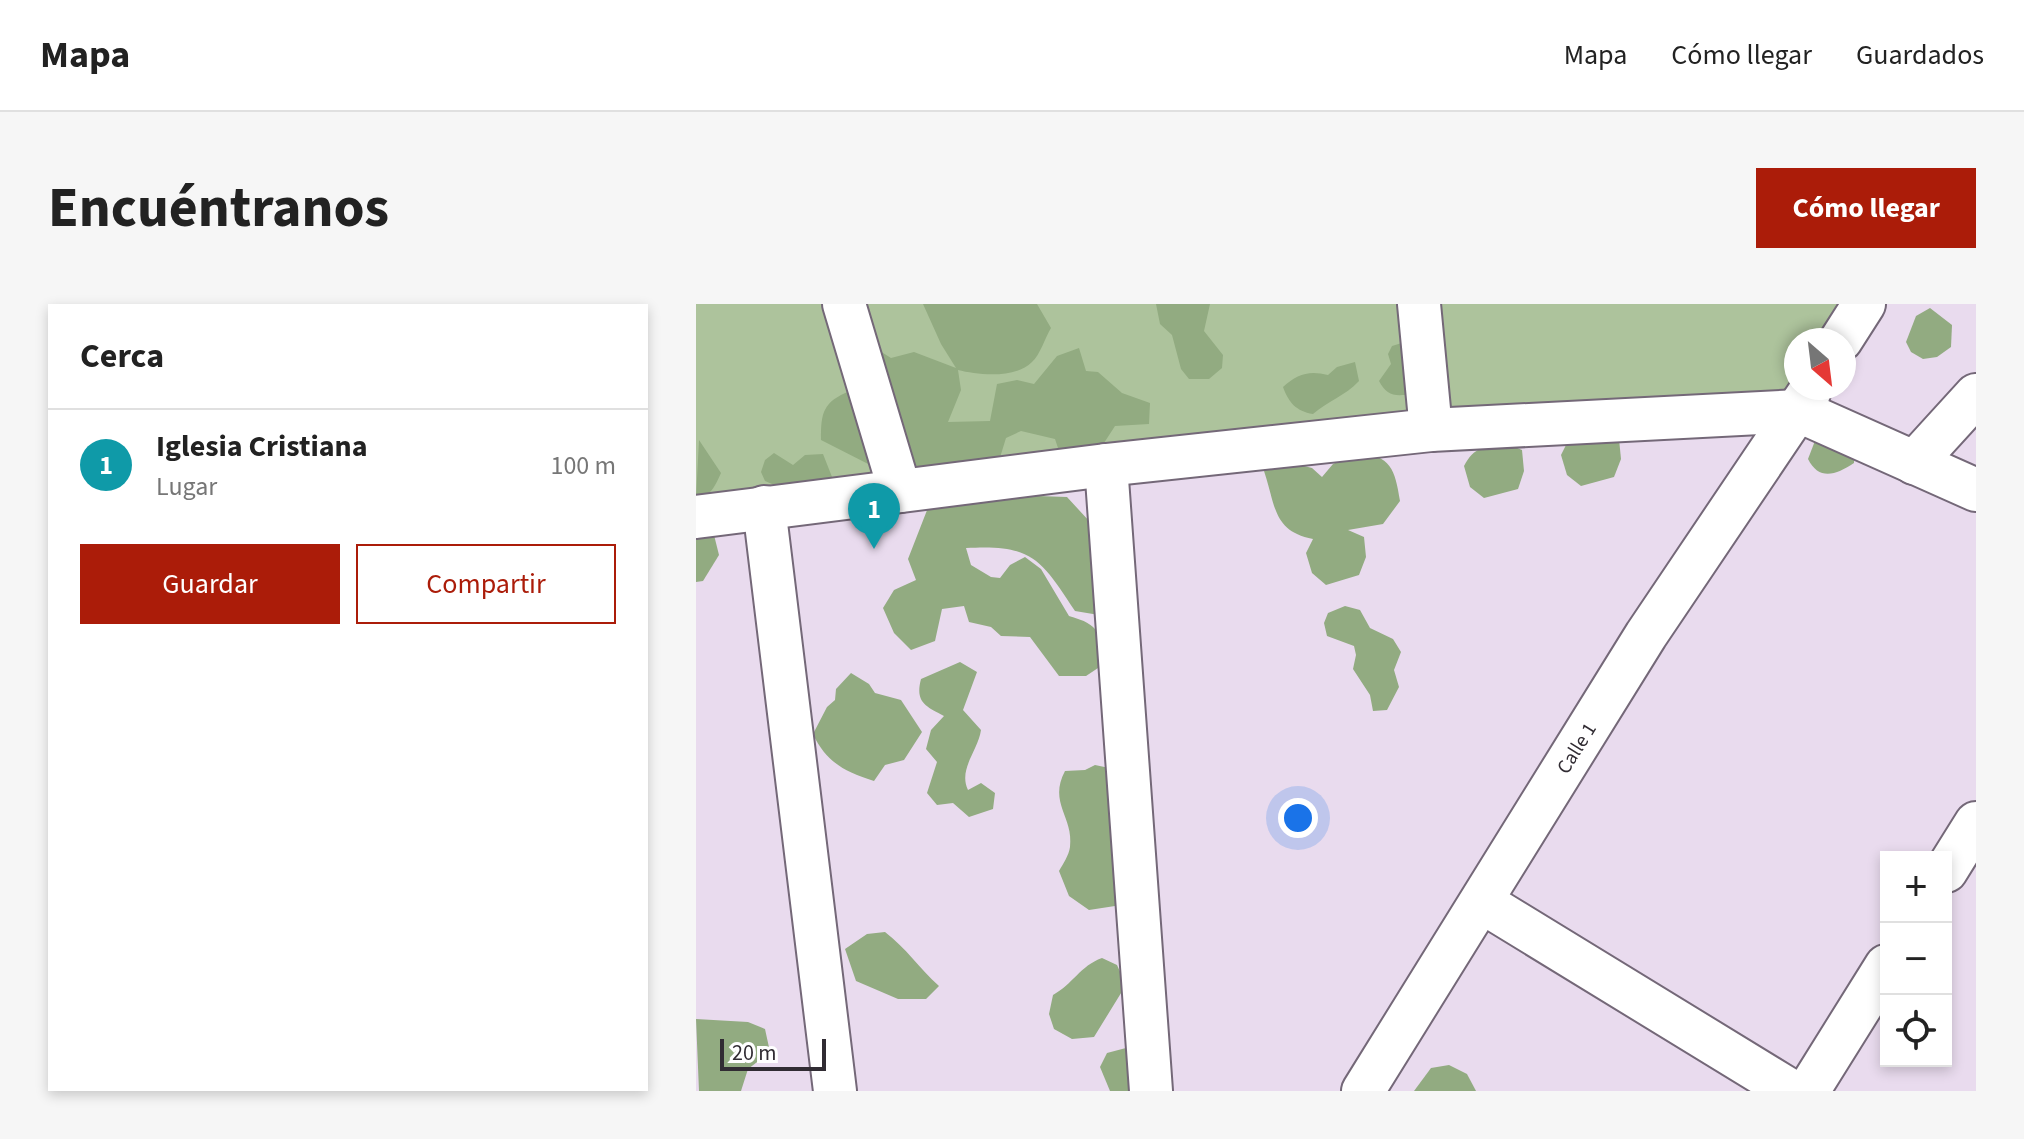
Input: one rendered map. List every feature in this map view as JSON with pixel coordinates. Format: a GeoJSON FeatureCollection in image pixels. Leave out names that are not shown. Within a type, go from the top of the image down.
{"type":"FeatureCollection","features":[{"type":"Feature","properties":{"kind":"street"},"geometry":{"type":"LineString","coordinates":[[844,304],[900,491]]}},
{"type":"Feature","properties":{"kind":"street"},"geometry":{"type":"LineString","coordinates":[[1419,304],[1431,430]]}},
{"type":"Feature","properties":{"kind":"street"},"geometry":{"type":"LineString","coordinates":[[1849,328],[1864,304]]}},
{"type":"Feature","properties":{"kind":"street"},"geometry":{"type":"LineString","coordinates":[[1914,463],[1976,395]]}},
{"type":"Feature","properties":{"kind":"street"},"geometry":{"type":"LineString","coordinates":[[696,517],[1106,465],[1431,430],[1806,400],[1914,463],[1976,490]]}},
{"type":"Feature","properties":{"kind":"street","name":"Calle 1"},"geometry":{"type":"LineString","coordinates":[[1363,1091],[1646,635],[1806,400]]}},
{"type":"Feature","properties":{"kind":"street"},"geometry":{"type":"LineString","coordinates":[[1106,465],[1151,1091]]}},
{"type":"Feature","properties":{"kind":"street"},"geometry":{"type":"LineString","coordinates":[[764,507],[835,1091]]}},
{"type":"Feature","properties":{"kind":"street"},"geometry":{"type":"LineString","coordinates":[[1952,861],[1976,823]]}},
{"type":"Feature","properties":{"kind":"street"},"geometry":{"type":"LineString","coordinates":[[1482,902],[1791,1091]]}},
{"type":"Feature","properties":{"kind":"street"},"geometry":{"type":"LineString","coordinates":[[1808,1091],[1880,976]]}},
{"type":"Feature","properties":{"kind":"green space"},"geometry":{"type":"Polygon","coordinates":[[[696,304],[1868,304],[1849,328],[1784,328],[1784,396],[696,533],[696,304]]]}},
{"type":"Feature","properties":{"kind":"green space"},"geometry":{"type":"Polygon","coordinates":[[[923,304],[1037,304],[1051,328],[1038,355],[1025,367],[996,374],[958,370],[961,390],[948,422],[990,421],[997,384],[1017,380],[1034,384],[1057,356],[1079,348],[1086,371],[1098,372],[1122,393],[1150,403],[1149,424],[1115,426],[1104,443],[1099,462],[1059,451],[1055,439],[1021,431],[1006,438],[998,464],[981,479],[880,470],[821,440],[825,409],[834,399],[850,391],[872,346],[891,358],[914,352],[956,368],[923,304]]]}},
{"type":"Feature","properties":{"kind":"green space"},"geometry":{"type":"Polygon","coordinates":[[[1156,304],[1210,304],[1204,331],[1223,355],[1222,368],[1209,379],[1189,379],[1181,369],[1172,335],[1160,324],[1156,304]]]}},
{"type":"Feature","properties":{"kind":"green space"},"geometry":{"type":"Polygon","coordinates":[[[1930,308],[1952,325],[1951,347],[1937,357],[1923,359],[1911,352],[1906,342],[1916,316],[1930,308]]]}},
{"type":"Feature","properties":{"kind":"green space"},"geometry":{"type":"Polygon","coordinates":[[[1405,342],[1410,394],[1395,395],[1379,381],[1391,364],[1388,354],[1392,346],[1405,342]]]}},
{"type":"Feature","properties":{"kind":"green space"},"geometry":{"type":"Polygon","coordinates":[[[1355,362],[1359,381],[1313,414],[1294,405],[1283,387],[1304,374],[1328,375],[1337,367],[1355,362]]]}},
{"type":"Feature","properties":{"kind":"green space"},"geometry":{"type":"Polygon","coordinates":[[[1818,433],[1855,442],[1854,463],[1834,473],[1817,471],[1808,459],[1818,433]]]}},
{"type":"Feature","properties":{"kind":"green space"},"geometry":{"type":"Polygon","coordinates":[[[1619,439],[1621,459],[1614,477],[1581,486],[1567,475],[1561,455],[1568,441],[1619,439]]]}},
{"type":"Feature","properties":{"kind":"green space"},"geometry":{"type":"Polygon","coordinates":[[[699,440],[721,473],[709,493],[696,498],[699,440]]]}},
{"type":"Feature","properties":{"kind":"green space"},"geometry":{"type":"Polygon","coordinates":[[[1505,443],[1522,450],[1524,471],[1518,489],[1484,498],[1470,487],[1464,466],[1481,448],[1505,443]]]}},
{"type":"Feature","properties":{"kind":"green space"},"geometry":{"type":"Polygon","coordinates":[[[1357,452],[1377,457],[1389,466],[1396,480],[1400,501],[1383,524],[1348,530],[1364,537],[1366,557],[1359,575],[1326,585],[1312,573],[1306,553],[1313,539],[1290,530],[1283,523],[1274,506],[1264,471],[1277,459],[1312,468],[1322,477],[1333,464],[1357,452]]]}},
{"type":"Feature","properties":{"kind":"green space"},"geometry":{"type":"Polygon","coordinates":[[[774,453],[793,465],[805,455],[823,454],[834,482],[804,490],[789,483],[779,487],[765,481],[761,472],[765,460],[774,453]]]}},
{"type":"Feature","properties":{"kind":"green space"},"geometry":{"type":"Polygon","coordinates":[[[1009,487],[1038,496],[1067,497],[1090,522],[1099,615],[1075,611],[1043,567],[1021,552],[988,547],[966,548],[971,565],[991,577],[1000,578],[1010,565],[1025,557],[1041,569],[1069,616],[1093,627],[1100,638],[1104,664],[1086,676],[1059,676],[1030,637],[1001,636],[991,627],[969,622],[964,606],[942,609],[935,641],[911,650],[894,633],[883,608],[894,590],[916,580],[908,559],[931,500],[1009,487]]]}},
{"type":"Feature","properties":{"kind":"green space"},"geometry":{"type":"Polygon","coordinates":[[[696,521],[714,535],[719,555],[703,581],[696,582],[696,521]]]}},
{"type":"Feature","properties":{"kind":"green space"},"geometry":{"type":"Polygon","coordinates":[[[1345,606],[1360,610],[1370,628],[1393,639],[1401,652],[1394,670],[1399,687],[1387,710],[1373,711],[1370,695],[1353,669],[1354,646],[1327,636],[1324,623],[1328,613],[1345,606]]]}},
{"type":"Feature","properties":{"kind":"green space"},"geometry":{"type":"Polygon","coordinates":[[[960,662],[977,672],[963,710],[981,730],[965,775],[968,790],[981,783],[995,793],[993,809],[969,817],[953,803],[937,805],[927,793],[937,762],[926,749],[931,730],[944,716],[927,706],[919,693],[921,679],[960,662]]]}},
{"type":"Feature","properties":{"kind":"green space"},"geometry":{"type":"Polygon","coordinates":[[[851,673],[869,684],[875,693],[901,700],[922,732],[904,760],[885,765],[874,781],[854,774],[830,759],[813,734],[827,707],[835,700],[836,689],[851,673]]]}},
{"type":"Feature","properties":{"kind":"green space"},"geometry":{"type":"Polygon","coordinates":[[[1095,765],[1114,769],[1131,817],[1111,849],[1131,865],[1138,884],[1115,906],[1089,910],[1069,896],[1059,871],[1070,847],[1070,836],[1059,792],[1065,771],[1085,770],[1095,765]]]}},
{"type":"Feature","properties":{"kind":"green space"},"geometry":{"type":"Polygon","coordinates":[[[885,932],[939,986],[926,999],[898,999],[856,981],[845,949],[867,934],[885,932]]]}},
{"type":"Feature","properties":{"kind":"green space"},"geometry":{"type":"Polygon","coordinates":[[[1102,958],[1117,965],[1126,985],[1094,1037],[1072,1039],[1054,1029],[1049,1014],[1053,995],[1102,958]]]}},
{"type":"Feature","properties":{"kind":"green space"},"geometry":{"type":"Polygon","coordinates":[[[696,1019],[748,1022],[765,1029],[770,1052],[748,1069],[741,1091],[699,1091],[696,1019]]]}},
{"type":"Feature","properties":{"kind":"green space"},"geometry":{"type":"Polygon","coordinates":[[[1141,1044],[1148,1091],[1110,1091],[1100,1067],[1107,1053],[1141,1044]]]}},
{"type":"Feature","properties":{"kind":"green space"},"geometry":{"type":"Polygon","coordinates":[[[1449,1065],[1467,1074],[1476,1091],[1414,1091],[1431,1068],[1449,1065]]]}},
{"type":"Feature","properties":{"kind":"place","name":"Iglesia Cristiana"},"geometry":{"type":"Point","coordinates":[874,549]}}]}
